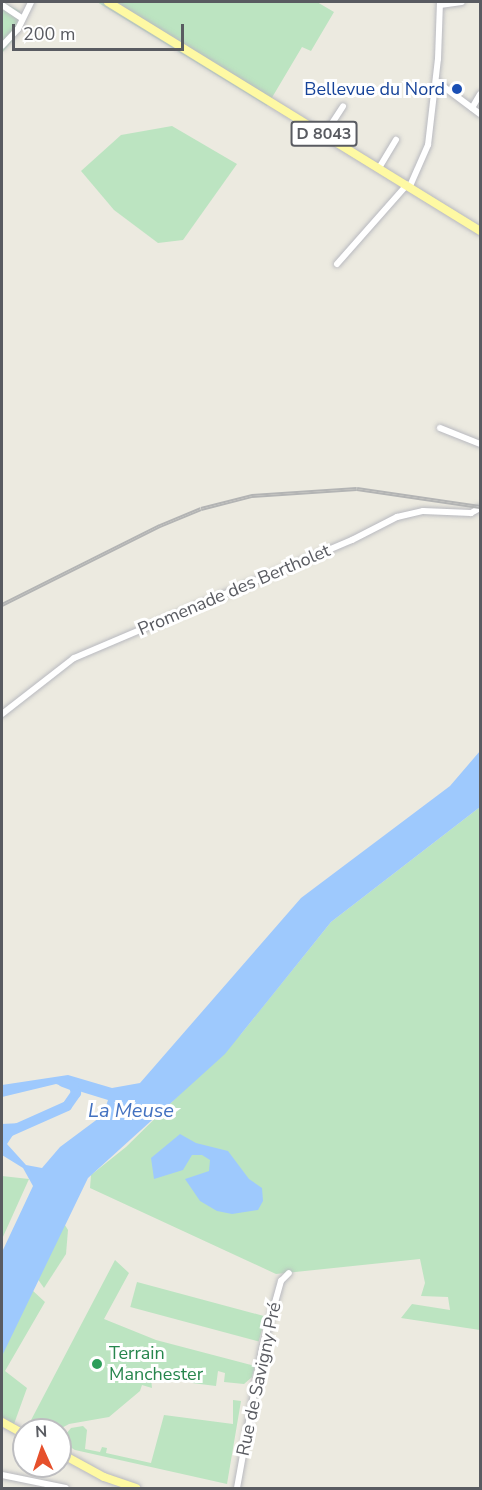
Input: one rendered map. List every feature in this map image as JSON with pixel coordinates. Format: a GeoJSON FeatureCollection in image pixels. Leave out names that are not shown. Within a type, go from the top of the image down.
{"type":"FeatureCollection","features":[{"type":"Feature","properties":{"kind":"main road","name":"D 8043"},"geometry":{"type":"LineString","coordinates":[[108,2],[480,231]]}},
{"type":"Feature","properties":{"kind":"main road"},"geometry":{"type":"LineString","coordinates":[[72,1460],[104,1477],[136,1488]]}},
{"type":"Feature","properties":{"kind":"street"},"geometry":{"type":"LineString","coordinates":[[2,46],[18,29],[21,18],[31,2]]}},
{"type":"Feature","properties":{"kind":"street"},"geometry":{"type":"LineString","coordinates":[[337,264],[408,186],[428,145],[436,81],[440,3],[462,2]]}},
{"type":"Feature","properties":{"kind":"street"},"geometry":{"type":"LineString","coordinates":[[2,5],[21,18]]}},
{"type":"Feature","properties":{"kind":"street"},"geometry":{"type":"LineString","coordinates":[[436,81],[480,114]]}},
{"type":"Feature","properties":{"kind":"street"},"geometry":{"type":"LineString","coordinates":[[472,108],[480,94]]}},
{"type":"Feature","properties":{"kind":"street"},"geometry":{"type":"LineString","coordinates":[[325,134],[342,106]]}},
{"type":"Feature","properties":{"kind":"street"},"geometry":{"type":"LineString","coordinates":[[379,168],[396,140]]}},
{"type":"Feature","properties":{"kind":"street"},"geometry":{"type":"LineString","coordinates":[[440,428],[480,444]]}},
{"type":"Feature","properties":{"kind":"street","name":"Promenade des Bertholet"},"geometry":{"type":"LineString","coordinates":[[2,714],[74,658],[352,540],[397,517],[423,511],[471,513],[480,508]]}},
{"type":"Feature","properties":{"kind":"street","name":"Rue de Savigny Pré"},"geometry":{"type":"LineString","coordinates":[[237,1488],[262,1349],[281,1281],[289,1273]]}},
{"type":"Feature","properties":{"kind":"street"},"geometry":{"type":"LineString","coordinates":[[2,1474],[66,1488]]}},
{"type":"Feature","properties":{"kind":"green space"},"geometry":{"type":"Polygon","coordinates":[[[2,2],[20,11],[14,39],[2,53],[2,2]]]}},
{"type":"Feature","properties":{"kind":"green space"},"geometry":{"type":"Polygon","coordinates":[[[97,2],[317,2],[334,12],[311,51],[302,47],[267,106],[97,2]]]}},
{"type":"Feature","properties":{"kind":"green space"},"geometry":{"type":"Polygon","coordinates":[[[172,126],[237,164],[183,240],[158,243],[114,210],[81,171],[121,135],[172,126]]]}},
{"type":"Feature","properties":{"kind":"green space"},"geometry":{"type":"Polygon","coordinates":[[[480,807],[480,1330],[401,1318],[412,1304],[450,1310],[448,1297],[421,1296],[425,1283],[420,1259],[276,1274],[90,1188],[91,1175],[126,1147],[241,1034],[331,922],[480,807]]]}},
{"type":"Feature","properties":{"kind":"green space"},"geometry":{"type":"Polygon","coordinates":[[[2,1176],[29,1179],[2,1239],[2,1176]]]}},
{"type":"Feature","properties":{"kind":"green space"},"geometry":{"type":"Polygon","coordinates":[[[63,1222],[68,1230],[66,1254],[44,1288],[37,1278],[63,1222]]]}},
{"type":"Feature","properties":{"kind":"green space"},"geometry":{"type":"Polygon","coordinates":[[[115,1260],[129,1273],[104,1319],[156,1340],[255,1366],[252,1377],[244,1384],[224,1382],[225,1373],[218,1371],[216,1386],[192,1383],[192,1376],[160,1371],[151,1378],[152,1388],[142,1385],[140,1391],[109,1417],[72,1423],[72,1418],[32,1418],[115,1260]]]}},
{"type":"Feature","properties":{"kind":"green space"},"geometry":{"type":"Polygon","coordinates":[[[137,1282],[265,1316],[259,1342],[130,1307],[137,1282]]]}},
{"type":"Feature","properties":{"kind":"green space"},"geometry":{"type":"Polygon","coordinates":[[[32,1290],[45,1302],[5,1371],[27,1388],[16,1418],[12,1418],[12,1423],[2,1417],[2,1355],[32,1290]]]}},
{"type":"Feature","properties":{"kind":"green space"},"geometry":{"type":"Polygon","coordinates":[[[233,1400],[241,1401],[227,1484],[72,1448],[72,1428],[83,1426],[87,1430],[85,1449],[100,1452],[102,1447],[107,1448],[106,1453],[151,1463],[164,1415],[233,1424],[233,1400]]]}},
{"type":"Feature","properties":{"kind":"water","name":"La Meuse"},"geometry":{"type":"Polygon","coordinates":[[[480,751],[480,807],[331,922],[225,1054],[88,1178],[2,1356],[2,1252],[33,1186],[23,1168],[2,1155],[2,1124],[21,1123],[7,1144],[26,1165],[42,1168],[60,1147],[103,1115],[108,1100],[56,1084],[2,1097],[2,1085],[68,1075],[112,1088],[140,1083],[301,898],[450,786],[480,751]]]}},
{"type":"Feature","properties":{"kind":"water"},"geometry":{"type":"Polygon","coordinates":[[[180,1134],[196,1143],[228,1151],[249,1179],[262,1188],[263,1201],[258,1210],[232,1214],[217,1211],[200,1201],[185,1179],[209,1171],[210,1160],[202,1155],[192,1155],[183,1170],[154,1179],[151,1158],[180,1134]]]}},
{"type":"Feature","properties":{"kind":"waterway"},"geometry":{"type":"LineString","coordinates":[[2,1135],[67,1106],[76,1093],[74,1086],[63,1082]]}},
{"type":"Feature","properties":{"kind":"railway"},"geometry":{"type":"LineString","coordinates":[[2,605],[160,526],[201,509],[252,496],[357,489],[480,507]]}},
{"type":"Feature","properties":{"kind":"place","name":"Bellevue du Nord"},"geometry":{"type":"Point","coordinates":[457,89]}},
{"type":"Feature","properties":{"kind":"place","name":"Terrain Manchester"},"geometry":{"type":"Point","coordinates":[97,1364]}}]}
